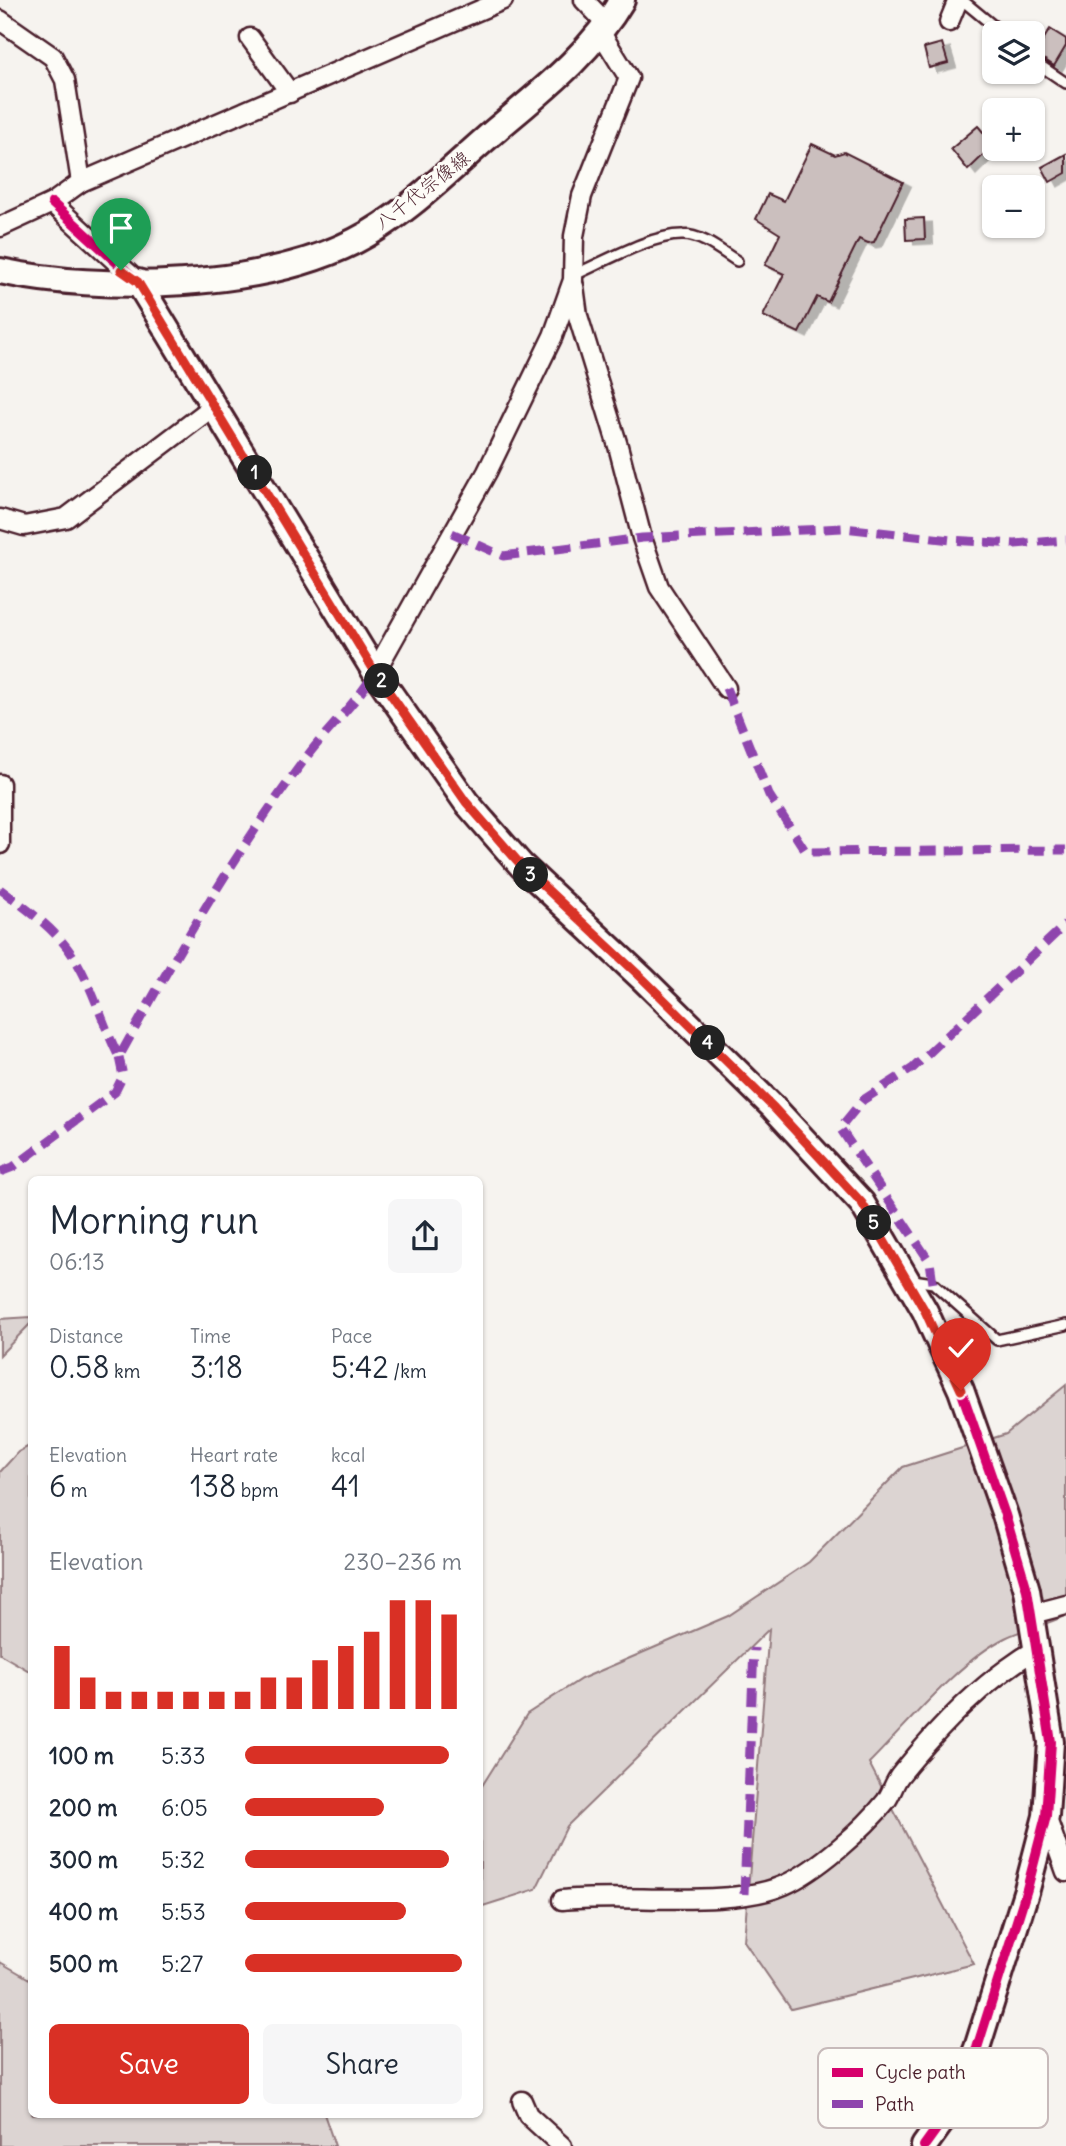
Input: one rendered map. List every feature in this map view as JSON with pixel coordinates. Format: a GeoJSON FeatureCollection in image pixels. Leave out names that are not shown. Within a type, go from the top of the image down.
{"type":"FeatureCollection","features":[{"type":"Feature","properties":{"kind":"street"},"geometry":{"type":"LineString","coordinates":[[0,227],[52,204],[81,182],[503,0]]}},
{"type":"Feature","properties":{"kind":"street"},"geometry":{"type":"LineString","coordinates":[[584,0],[604,29],[629,78],[582,197],[574,236],[573,278],[578,316],[618,446],[642,538],[659,587],[726,688]]}},
{"type":"Feature","properties":{"kind":"street","name":"八千代宗像線"},"geometry":{"type":"LineString","coordinates":[[0,271],[50,282],[219,279],[300,262],[355,241],[413,201],[561,74],[604,29],[622,0]]}},
{"type":"Feature","properties":{"kind":"street"},"geometry":{"type":"LineString","coordinates":[[949,22],[960,0]]}},
{"type":"Feature","properties":{"kind":"street"},"geometry":{"type":"LineString","coordinates":[[0,20],[53,57],[65,80],[81,182]]}},
{"type":"Feature","properties":{"kind":"street"},"geometry":{"type":"LineString","coordinates":[[250,38],[289,93]]}},
{"type":"Feature","properties":{"kind":"street"},"geometry":{"type":"LineString","coordinates":[[52,204],[138,282],[375,672],[466,802],[521,865],[643,979],[774,1108],[862,1203],[906,1279],[961,1390],[1005,1515],[1031,1615],[1051,1742],[1046,1816],[1027,1889],[977,2048]]}},
{"type":"Feature","properties":{"kind":"street"},"geometry":{"type":"LineString","coordinates":[[375,672],[487,472],[553,336],[573,278]]}},
{"type":"Feature","properties":{"kind":"street"},"geometry":{"type":"LineString","coordinates":[[0,519],[24,526],[66,518],[214,406]]}},
{"type":"Feature","properties":{"kind":"street"},"geometry":{"type":"LineString","coordinates":[[0,784],[0,844]]}},
{"type":"Feature","properties":{"kind":"street"},"geometry":{"type":"LineString","coordinates":[[1031,1615],[1066,1605]]}},
{"type":"Feature","properties":{"kind":"street"},"geometry":{"type":"LineString","coordinates":[[562,1900],[600,1896],[699,1898],[744,1894],[783,1886],[823,1860],[886,1801],[898,1776],[993,1677],[1037,1649]]}},
{"type":"Feature","properties":{"kind":"street"},"geometry":{"type":"LineString","coordinates":[[1046,1816],[1066,1872]]}},
{"type":"Feature","properties":{"kind":"street"},"geometry":{"type":"LineString","coordinates":[[522,2101],[528,2115],[562,2146]]}},
{"type":"Feature","properties":{"kind":"street"},"geometry":{"type":"LineString","coordinates":[[924,2146],[937,2128]]}},
{"type":"Feature","properties":{"kind":"lane"},"geometry":{"type":"LineString","coordinates":[[960,0],[987,21]]}},
{"type":"Feature","properties":{"kind":"lane"},"geometry":{"type":"LineString","coordinates":[[1045,69],[1066,83]]}},
{"type":"Feature","properties":{"kind":"lane"},"geometry":{"type":"LineString","coordinates":[[573,278],[659,238],[683,235],[702,240],[737,261]]}},
{"type":"Feature","properties":{"kind":"lane"},"geometry":{"type":"LineString","coordinates":[[906,1279],[933,1283],[997,1340],[1066,1325]]}},
{"type":"Feature","properties":{"kind":"shaded area"},"geometry":{"type":"Polygon","coordinates":[[[28,1317],[28,1326],[0,1355],[0,1319],[28,1317]]]}},
{"type":"Feature","properties":{"kind":"shaded area"},"geometry":{"type":"Polygon","coordinates":[[[1066,1385],[1066,1615],[1012,1635],[988,1648],[952,1678],[869,1763],[974,1964],[791,2009],[744,1941],[769,1629],[567,1826],[536,1889],[483,1906],[483,1784],[527,1714],[581,1679],[728,1616],[809,1562],[903,1467],[1006,1434],[1066,1385]]]}},
{"type":"Feature","properties":{"kind":"shaded area"},"geometry":{"type":"Polygon","coordinates":[[[28,1447],[28,1670],[0,1654],[0,1472],[18,1452],[28,1447]]]}},
{"type":"Feature","properties":{"kind":"shaded area"},"geometry":{"type":"Polygon","coordinates":[[[0,1962],[28,1978],[28,2118],[325,2118],[335,2146],[0,2146],[0,1962]]]}},
{"type":"Feature","properties":{"kind":"building"},"geometry":{"type":"Polygon","coordinates":[[[1050,29],[1066,39],[1066,46],[1054,66],[1045,60],[1045,37],[1050,29]]]}},
{"type":"Feature","properties":{"kind":"building"},"geometry":{"type":"Polygon","coordinates":[[[942,43],[948,63],[929,68],[924,48],[942,43]]]}},
{"type":"Feature","properties":{"kind":"building"},"geometry":{"type":"Polygon","coordinates":[[[978,126],[982,131],[982,157],[968,170],[951,149],[978,126]]]}},
{"type":"Feature","properties":{"kind":"building"},"geometry":{"type":"Polygon","coordinates":[[[812,144],[835,155],[844,152],[903,182],[874,242],[868,243],[859,239],[828,302],[817,297],[799,333],[763,316],[784,274],[765,265],[780,234],[756,219],[768,194],[784,201],[812,144]]]}},
{"type":"Feature","properties":{"kind":"building"},"geometry":{"type":"Polygon","coordinates":[[[1066,154],[1066,173],[1050,182],[1042,167],[1066,154]]]}},
{"type":"Feature","properties":{"kind":"building"},"geometry":{"type":"Polygon","coordinates":[[[924,218],[925,239],[906,240],[905,219],[924,218]]]}},
{"type":"Feature","properties":{"kind":"marked path"},"geometry":{"type":"LineString","coordinates":[[452,533],[503,556],[642,538],[843,528],[1015,544],[1066,540]]}},
{"type":"Feature","properties":{"kind":"marked path"},"geometry":{"type":"LineString","coordinates":[[0,889],[45,924],[69,950],[86,979],[119,1057],[183,944],[252,834],[302,763],[375,672]]}},
{"type":"Feature","properties":{"kind":"marked path"},"geometry":{"type":"LineString","coordinates":[[726,688],[769,795],[806,852],[1066,850]]}},
{"type":"Feature","properties":{"kind":"marked path"},"geometry":{"type":"LineString","coordinates":[[933,1283],[930,1262],[840,1128],[863,1100],[913,1068],[1066,924]]}},
{"type":"Feature","properties":{"kind":"marked path"},"geometry":{"type":"LineString","coordinates":[[0,1172],[13,1167],[115,1092],[123,1076],[119,1057]]}},
{"type":"Feature","properties":{"kind":"marked path"},"geometry":{"type":"LineString","coordinates":[[744,1894],[754,1648]]}},
{"type":"Feature","properties":{"kind":"cycle path"},"geometry":{"type":"LineString","coordinates":[[52,203],[138,282],[375,672],[466,802],[521,865],[643,979],[774,1108],[862,1203],[925,1311],[961,1390],[1005,1515],[1027,1590],[1051,1742],[1046,1816],[1027,1889],[977,2048]]}},
{"type":"Feature","properties":{"kind":"cycle path"},"geometry":{"type":"LineString","coordinates":[[924,2146],[937,2128]]}},
{"type":"Feature","properties":{"kind":"route"},"geometry":{"type":"LineString","coordinates":[[121,270],[138,282],[375,672],[466,802],[521,865],[643,979],[774,1108],[862,1203],[925,1311],[961,1390]]}}]}
